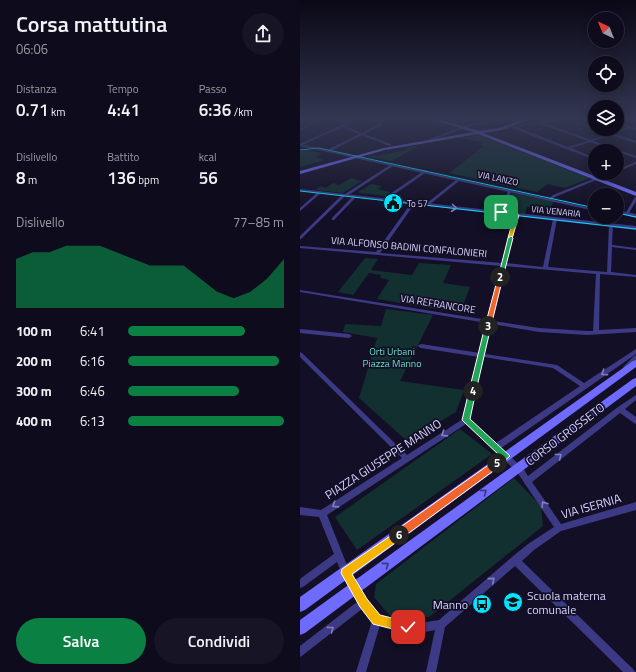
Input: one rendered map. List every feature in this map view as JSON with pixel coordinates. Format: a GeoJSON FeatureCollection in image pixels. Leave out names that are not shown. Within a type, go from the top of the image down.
{"type":"FeatureCollection","features":[{"type":"Feature","properties":{"kind":"main road"},"geometry":{"type":"LineString","coordinates":[[300,174],[378,149]]}},
{"type":"Feature","properties":{"kind":"main road"},"geometry":{"type":"LineString","coordinates":[[300,169],[344,156],[353,156],[382,149]]}},
{"type":"Feature","properties":{"kind":"main road"},"geometry":{"type":"LineString","coordinates":[[523,149],[588,174]]}},
{"type":"Feature","properties":{"kind":"main road"},"geometry":{"type":"LineString","coordinates":[[603,180],[636,193]]}},
{"type":"Feature","properties":{"kind":"main road","name":"CORSO GROSSETO"},"geometry":{"type":"LineString","coordinates":[[300,605],[636,363]]}},
{"type":"Feature","properties":{"kind":"main road","name":"CORSO GROSSETO"},"geometry":{"type":"LineString","coordinates":[[300,628],[636,381]]}},
{"type":"Feature","properties":{"kind":"street"},"geometry":{"type":"LineString","coordinates":[[319,149],[344,156]]}},
{"type":"Feature","properties":{"kind":"street","name":"VIA LANZO"},"geometry":{"type":"LineString","coordinates":[[327,149],[391,166],[424,172],[509,192],[588,205]]}},
{"type":"Feature","properties":{"kind":"street"},"geometry":{"type":"LineString","coordinates":[[572,149],[588,155]]}},
{"type":"Feature","properties":{"kind":"street"},"geometry":{"type":"LineString","coordinates":[[615,149],[636,157]]}},
{"type":"Feature","properties":{"kind":"street","name":"VIA LANZO"},"geometry":{"type":"LineString","coordinates":[[353,156],[588,208]]}},
{"type":"Feature","properties":{"kind":"street"},"geometry":{"type":"LineString","coordinates":[[624,168],[636,163]]}},
{"type":"Feature","properties":{"kind":"street"},"geometry":{"type":"LineString","coordinates":[[300,238],[345,195],[391,166]]}},
{"type":"Feature","properties":{"kind":"street"},"geometry":{"type":"LineString","coordinates":[[385,199],[424,172]]}},
{"type":"Feature","properties":{"kind":"street"},"geometry":{"type":"LineString","coordinates":[[550,199],[593,180]]}},
{"type":"Feature","properties":{"kind":"street"},"geometry":{"type":"LineString","coordinates":[[428,204],[458,181]]}},
{"type":"Feature","properties":{"kind":"street","name":"VIA VENARIA"},"geometry":{"type":"LineString","coordinates":[[300,190],[636,228]]}},
{"type":"Feature","properties":{"kind":"street"},"geometry":{"type":"LineString","coordinates":[[300,210],[320,192]]}},
{"type":"Feature","properties":{"kind":"street"},"geometry":{"type":"LineString","coordinates":[[501,213],[509,192]]}},
{"type":"Feature","properties":{"kind":"street"},"geometry":{"type":"LineString","coordinates":[[333,219],[355,196]]}},
{"type":"Feature","properties":{"kind":"street"},"geometry":{"type":"LineString","coordinates":[[627,214],[636,198]]}},
{"type":"Feature","properties":{"kind":"street"},"geometry":{"type":"LineString","coordinates":[[377,254],[413,203]]}},
{"type":"Feature","properties":{"kind":"street"},"geometry":{"type":"LineString","coordinates":[[624,213],[636,217]]}},
{"type":"Feature","properties":{"kind":"street"},"geometry":{"type":"LineString","coordinates":[[516,215],[466,420],[496,448],[636,351]]}},
{"type":"Feature","properties":{"kind":"street"},"geometry":{"type":"LineString","coordinates":[[624,216],[636,217]]}},
{"type":"Feature","properties":{"kind":"street"},"geometry":{"type":"LineString","coordinates":[[545,268],[555,219]]}},
{"type":"Feature","properties":{"kind":"street"},"geometry":{"type":"LineString","coordinates":[[610,274],[611,226]]}},
{"type":"Feature","properties":{"kind":"street"},"geometry":{"type":"LineString","coordinates":[[610,246],[636,249]]}},
{"type":"Feature","properties":{"kind":"street","name":"VIA ALFONSO BADINI CONFALONIERI"},"geometry":{"type":"LineString","coordinates":[[300,247],[636,276]]}},
{"type":"Feature","properties":{"kind":"street"},"geometry":{"type":"LineString","coordinates":[[596,333],[598,273]]}},
{"type":"Feature","properties":{"kind":"street","name":"VIA REFRANCORE"},"geometry":{"type":"LineString","coordinates":[[300,291],[489,322],[564,332],[596,333],[636,330]]}},
{"type":"Feature","properties":{"kind":"street"},"geometry":{"type":"LineString","coordinates":[[300,331],[349,336]]}},
{"type":"Feature","properties":{"kind":"street"},"geometry":{"type":"LineString","coordinates":[[421,346],[555,366],[584,386]]}},
{"type":"Feature","properties":{"kind":"street"},"geometry":{"type":"LineString","coordinates":[[300,354],[407,459]]}},
{"type":"Feature","properties":{"kind":"street","name":"CORSO GROSSETO"},"geometry":{"type":"LineString","coordinates":[[618,375],[636,357]]}},
{"type":"Feature","properties":{"kind":"street","name":"CORSO GROSSETO"},"geometry":{"type":"LineString","coordinates":[[529,480],[636,397]]}},
{"type":"Feature","properties":{"kind":"street"},"geometry":{"type":"LineString","coordinates":[[620,409],[636,420]]}},
{"type":"Feature","properties":{"kind":"street","name":"PIAZZA GIUSEPPE MANNO"},"geometry":{"type":"LineString","coordinates":[[377,620],[363,603],[346,573],[322,514],[466,420]]}},
{"type":"Feature","properties":{"kind":"street","name":"VIA ISERNIA"},"geometry":{"type":"LineString","coordinates":[[496,448],[506,456],[529,480],[559,528],[636,506]]}},
{"type":"Feature","properties":{"kind":"street"},"geometry":{"type":"LineString","coordinates":[[300,511],[322,514]]}},
{"type":"Feature","properties":{"kind":"street"},"geometry":{"type":"LineString","coordinates":[[361,672],[377,620],[398,626],[420,628],[441,624],[515,560],[559,528]]}},
{"type":"Feature","properties":{"kind":"street"},"geometry":{"type":"LineString","coordinates":[[300,584],[339,556]]}},
{"type":"Feature","properties":{"kind":"street"},"geometry":{"type":"LineString","coordinates":[[515,560],[630,672]]}},
{"type":"Feature","properties":{"kind":"street"},"geometry":{"type":"LineString","coordinates":[[300,652],[363,603]]}},
{"type":"Feature","properties":{"kind":"street"},"geometry":{"type":"LineString","coordinates":[[431,672],[441,624]]}},
{"type":"Feature","properties":{"kind":"green space"},"geometry":{"type":"Polygon","coordinates":[[[406,149],[412,149],[392,161],[366,156],[376,156],[407,150],[406,149]]]}},
{"type":"Feature","properties":{"kind":"green space"},"geometry":{"type":"Polygon","coordinates":[[[480,149],[515,149],[588,177],[588,179],[565,188],[548,184],[537,192],[449,173],[480,149]]]}},
{"type":"Feature","properties":{"kind":"green space"},"geometry":{"type":"Polygon","coordinates":[[[306,150],[322,153],[316,157],[324,160],[300,167],[300,152],[306,150]]]}},
{"type":"Feature","properties":{"kind":"green space"},"geometry":{"type":"Polygon","coordinates":[[[351,178],[362,181],[343,193],[316,190],[320,186],[326,188],[333,183],[339,185],[351,178]]]}},
{"type":"Feature","properties":{"kind":"green space"},"geometry":{"type":"Polygon","coordinates":[[[371,184],[382,186],[378,189],[391,192],[385,196],[358,192],[371,184]]]}},
{"type":"Feature","properties":{"kind":"green space"},"geometry":{"type":"Polygon","coordinates":[[[512,193],[554,202],[549,209],[527,207],[525,214],[505,212],[512,193]]]}},
{"type":"Feature","properties":{"kind":"green space"},"geometry":{"type":"Polygon","coordinates":[[[365,258],[378,259],[371,270],[412,275],[419,263],[451,265],[443,283],[470,287],[460,313],[377,299],[389,280],[380,278],[381,275],[369,273],[353,295],[338,292],[365,258]]]}},
{"type":"Feature","properties":{"kind":"green space","name":"Orti Urbani Piazza Manno"},"geometry":{"type":"Polygon","coordinates":[[[386,309],[433,315],[400,381],[464,390],[456,412],[407,441],[359,398],[377,338],[343,332],[345,324],[381,326],[386,309]]]}},
{"type":"Feature","properties":{"kind":"green space"},"geometry":{"type":"Polygon","coordinates":[[[460,429],[492,454],[357,550],[335,517],[460,429]]]}},
{"type":"Feature","properties":{"kind":"green space"},"geometry":{"type":"Polygon","coordinates":[[[514,478],[541,506],[543,526],[429,617],[391,617],[374,597],[376,584],[514,478]]]}},
{"type":"Feature","properties":{"kind":"tram line"},"geometry":{"type":"LineString","coordinates":[[300,150],[306,149]]}},
{"type":"Feature","properties":{"kind":"tram line"},"geometry":{"type":"LineString","coordinates":[[325,149],[588,206]]}},
{"type":"Feature","properties":{"kind":"tram line"},"geometry":{"type":"LineString","coordinates":[[300,191],[636,229]]}},
{"type":"Feature","properties":{"kind":"tram line"},"geometry":{"type":"LineString","coordinates":[[624,214],[636,217]]}},
{"type":"Feature","properties":{"kind":"place","name":"To 57"},"geometry":{"type":"Point","coordinates":[393,203]}},
{"type":"Feature","properties":{"kind":"place","name":"Scuola materna comunale"},"geometry":{"type":"Point","coordinates":[513,602]}},
{"type":"Feature","properties":{"kind":"place","name":"Manno"},"geometry":{"type":"Point","coordinates":[482,604]}},
{"type":"Feature","properties":{"kind":"route"},"geometry":{"type":"LineString","coordinates":[[408,627],[398,626],[377,620],[363,603],[346,573],[506,456],[466,420],[516,215],[501,212]]}}]}
